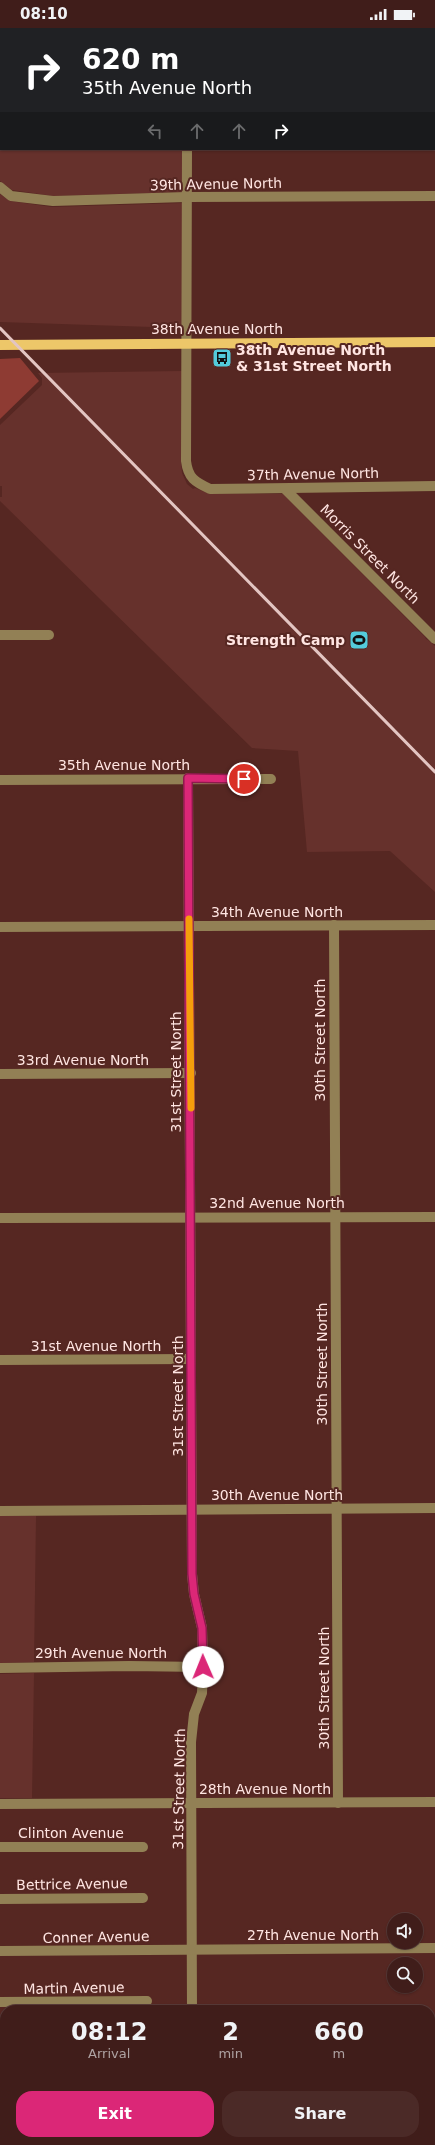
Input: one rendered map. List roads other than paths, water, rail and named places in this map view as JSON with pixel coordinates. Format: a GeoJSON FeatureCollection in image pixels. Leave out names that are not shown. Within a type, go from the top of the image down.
{"type":"FeatureCollection","features":[{"type":"Feature","properties":{"kind":"main road","name":"38th Avenue North"},"geometry":{"type":"LineString","coordinates":[[0,345],[435,342]]}},
{"type":"Feature","properties":{"kind":"street"},"geometry":{"type":"LineString","coordinates":[[187,150],[186,197],[188,343]]}},
{"type":"Feature","properties":{"kind":"street","name":"39th Avenue North"},"geometry":{"type":"LineString","coordinates":[[0,187],[11,196],[53,201],[186,197],[435,196]]}},
{"type":"Feature","properties":{"kind":"street","name":"37th Avenue North"},"geometry":{"type":"LineString","coordinates":[[188,343],[186,461],[187,472],[194,481],[210,489],[435,486]]}},
{"type":"Feature","properties":{"kind":"street","name":"Morris Street North"},"geometry":{"type":"LineString","coordinates":[[285,489],[433,636]]}},
{"type":"Feature","properties":{"kind":"street"},"geometry":{"type":"LineString","coordinates":[[0,635],[49,635]]}},
{"type":"Feature","properties":{"kind":"street","name":"35th Avenue North"},"geometry":{"type":"LineString","coordinates":[[0,780],[188,778],[272,779]]}},
{"type":"Feature","properties":{"kind":"street","name":"31st Street North"},"geometry":{"type":"LineString","coordinates":[[188,778],[191,1073],[190,1218],[192,1574],[194,1594],[202,1628],[203,1667],[202,1694],[194,1714],[191,1742],[192,2005]]}},
{"type":"Feature","properties":{"kind":"street","name":"30th Street North"},"geometry":{"type":"LineString","coordinates":[[334,925],[338,1509],[338,1803]]}},
{"type":"Feature","properties":{"kind":"street","name":"34th Avenue North"},"geometry":{"type":"LineString","coordinates":[[0,927],[435,925]]}},
{"type":"Feature","properties":{"kind":"street","name":"33rd Avenue North"},"geometry":{"type":"LineString","coordinates":[[0,1074],[191,1073]]}},
{"type":"Feature","properties":{"kind":"street","name":"32nd Avenue North"},"geometry":{"type":"LineString","coordinates":[[0,1218],[435,1217]]}},
{"type":"Feature","properties":{"kind":"street","name":"31st Avenue North"},"geometry":{"type":"LineString","coordinates":[[0,1360],[191,1359]]}},
{"type":"Feature","properties":{"kind":"street","name":"30th Avenue North"},"geometry":{"type":"LineString","coordinates":[[0,1511],[435,1508]]}},
{"type":"Feature","properties":{"kind":"street","name":"29th Avenue North"},"geometry":{"type":"LineString","coordinates":[[0,1668],[129,1666],[203,1667]]}},
{"type":"Feature","properties":{"kind":"street","name":"28th Avenue North"},"geometry":{"type":"LineString","coordinates":[[0,1804],[435,1802]]}},
{"type":"Feature","properties":{"kind":"street","name":"Clinton Avenue"},"geometry":{"type":"LineString","coordinates":[[0,1847],[143,1847]]}},
{"type":"Feature","properties":{"kind":"street","name":"Bettrice Avenue"},"geometry":{"type":"LineString","coordinates":[[0,1899],[143,1898]]}},
{"type":"Feature","properties":{"kind":"street","name":"27th Avenue North"},"geometry":{"type":"LineString","coordinates":[[192,1949],[435,1948]]}},
{"type":"Feature","properties":{"kind":"street","name":"Conner Avenue"},"geometry":{"type":"LineString","coordinates":[[0,1951],[192,1949]]}},
{"type":"Feature","properties":{"kind":"street","name":"Martin Avenue"},"geometry":{"type":"LineString","coordinates":[[0,2002],[147,2001]]}},
{"type":"Feature","properties":{"kind":"railway"},"geometry":{"type":"LineString","coordinates":[[0,328],[435,772]]}},
{"type":"Feature","properties":{"kind":"place","name":"38th Avenue North & 31st Street North"},"geometry":{"type":"Point","coordinates":[222,358]}},
{"type":"Feature","properties":{"kind":"place","name":"Strength Camp"},"geometry":{"type":"Point","coordinates":[359,640]}}]}
